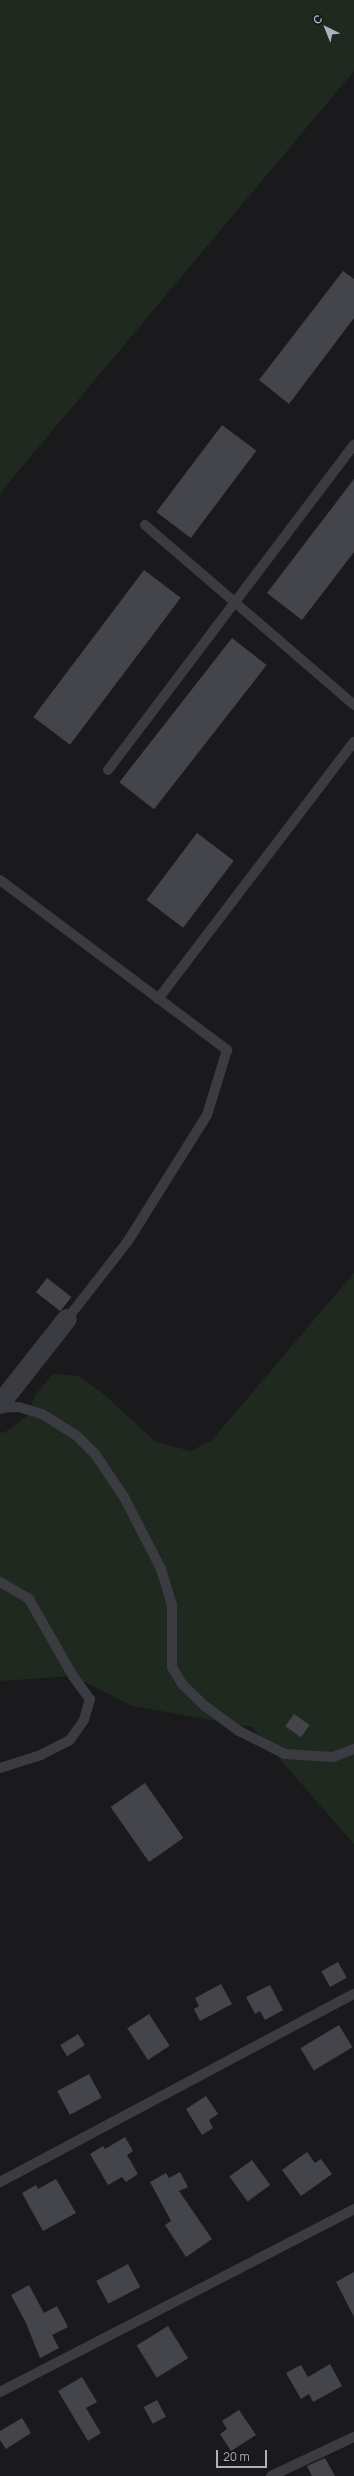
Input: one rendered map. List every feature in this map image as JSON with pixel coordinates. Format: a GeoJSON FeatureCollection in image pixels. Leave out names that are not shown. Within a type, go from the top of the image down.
{"type":"FeatureCollection","features":[{"type":"Feature","properties":{"kind":"street"},"geometry":{"type":"LineString","coordinates":[[0,1404],[67,1318]]}},
{"type":"Feature","properties":{"kind":"lane"},"geometry":{"type":"LineString","coordinates":[[108,770],[354,445]]}},
{"type":"Feature","properties":{"kind":"lane"},"geometry":{"type":"LineString","coordinates":[[145,525],[233,604],[354,705]]}},
{"type":"Feature","properties":{"kind":"lane"},"geometry":{"type":"LineString","coordinates":[[158,999],[354,742]]}},
{"type":"Feature","properties":{"kind":"lane"},"geometry":{"type":"LineString","coordinates":[[0,880],[227,1050],[207,1115],[128,1241],[67,1318]]}},
{"type":"Feature","properties":{"kind":"lane"},"geometry":{"type":"LineString","coordinates":[[0,1408],[19,1407],[42,1414],[76,1435],[95,1454],[124,1497],[161,1569],[172,1604],[172,1667],[183,1685],[239,1731],[285,1754],[333,1757],[354,1748]]}},
{"type":"Feature","properties":{"kind":"lane"},"geometry":{"type":"LineString","coordinates":[[0,1582],[29,1599],[73,1676],[90,1699],[84,1720],[70,1740],[41,1755],[0,1768]]}},
{"type":"Feature","properties":{"kind":"lane"},"geometry":{"type":"LineString","coordinates":[[0,2182],[354,1994]]}},
{"type":"Feature","properties":{"kind":"lane"},"geometry":{"type":"LineString","coordinates":[[0,2392],[354,2209]]}},
{"type":"Feature","properties":{"kind":"lane"},"geometry":{"type":"LineString","coordinates":[[271,2476],[353,2439]]}},
{"type":"Feature","properties":{"kind":"green space"},"geometry":{"type":"Polygon","coordinates":[[[0,0],[354,0],[354,71],[0,493],[0,0]]]}},
{"type":"Feature","properties":{"kind":"green space"},"geometry":{"type":"Polygon","coordinates":[[[354,1273],[354,1844],[252,1727],[132,1706],[73,1676],[0,1681],[0,1432],[4,1433],[26,1417],[36,1394],[53,1374],[78,1376],[100,1391],[156,1442],[191,1451],[212,1440],[354,1273]]]}},
{"type":"Feature","properties":{"kind":"building"},"geometry":{"type":"Polygon","coordinates":[[[343,271],[354,279],[354,318],[289,404],[259,380],[343,271]]]}},
{"type":"Feature","properties":{"kind":"building"},"geometry":{"type":"Polygon","coordinates":[[[222,425],[256,451],[191,538],[156,512],[222,425]]]}},
{"type":"Feature","properties":{"kind":"building"},"geometry":{"type":"Polygon","coordinates":[[[354,479],[354,552],[302,620],[267,593],[354,479]]]}},
{"type":"Feature","properties":{"kind":"building"},"geometry":{"type":"Polygon","coordinates":[[[144,570],[181,598],[70,745],[33,717],[144,570]]]}},
{"type":"Feature","properties":{"kind":"building"},"geometry":{"type":"Polygon","coordinates":[[[232,638],[267,665],[154,809],[119,782],[232,638]]]}},
{"type":"Feature","properties":{"kind":"building"},"geometry":{"type":"Polygon","coordinates":[[[197,833],[234,861],[183,928],[146,900],[197,833]]]}},
{"type":"Feature","properties":{"kind":"building"},"geometry":{"type":"Polygon","coordinates":[[[47,1278],[71,1297],[60,1311],[36,1292],[47,1278]]]}},
{"type":"Feature","properties":{"kind":"building"},"geometry":{"type":"Polygon","coordinates":[[[294,1714],[310,1725],[301,1737],[285,1726],[294,1714]]]}},
{"type":"Feature","properties":{"kind":"building"},"geometry":{"type":"Polygon","coordinates":[[[145,1783],[183,1838],[149,1862],[111,1807],[145,1783]]]}},
{"type":"Feature","properties":{"kind":"building"},"geometry":{"type":"Polygon","coordinates":[[[338,1962],[347,1978],[330,1987],[321,1971],[338,1962]]]}},
{"type":"Feature","properties":{"kind":"building"},"geometry":{"type":"Polygon","coordinates":[[[221,1984],[232,2004],[200,2021],[194,2009],[199,2006],[195,1998],[221,1984]]]}},
{"type":"Feature","properties":{"kind":"building"},"geometry":{"type":"Polygon","coordinates":[[[270,1985],[283,2010],[265,2020],[260,2011],[255,2014],[246,1997],[270,1985]]]}},
{"type":"Feature","properties":{"kind":"building"},"geometry":{"type":"Polygon","coordinates":[[[149,2014],[170,2046],[148,2060],[127,2028],[149,2014]]]}},
{"type":"Feature","properties":{"kind":"building"},"geometry":{"type":"Polygon","coordinates":[[[339,2025],[352,2047],[314,2070],[300,2048],[339,2025]]]}},
{"type":"Feature","properties":{"kind":"building"},"geometry":{"type":"Polygon","coordinates":[[[78,2034],[85,2045],[67,2056],[60,2045],[78,2034]]]}},
{"type":"Feature","properties":{"kind":"building"},"geometry":{"type":"Polygon","coordinates":[[[89,2074],[102,2098],[70,2115],[57,2091],[89,2074]]]}},
{"type":"Feature","properties":{"kind":"building"},"geometry":{"type":"Polygon","coordinates":[[[206,2096],[218,2114],[209,2120],[213,2128],[202,2135],[186,2109],[206,2096]]]}},
{"type":"Feature","properties":{"kind":"building"},"geometry":{"type":"Polygon","coordinates":[[[125,2137],[133,2151],[127,2155],[138,2174],[126,2182],[122,2177],[108,2185],[90,2154],[103,2146],[105,2149],[125,2137]]]}},
{"type":"Feature","properties":{"kind":"building"},"geometry":{"type":"Polygon","coordinates":[[[307,2152],[315,2163],[321,2159],[332,2174],[301,2196],[282,2170],[307,2152]]]}},
{"type":"Feature","properties":{"kind":"building"},"geometry":{"type":"Polygon","coordinates":[[[252,2160],[270,2185],[248,2202],[229,2176],[252,2160]]]}},
{"type":"Feature","properties":{"kind":"building"},"geometry":{"type":"Polygon","coordinates":[[[180,2172],[188,2187],[179,2191],[212,2239],[186,2257],[165,2225],[171,2221],[150,2182],[166,2173],[169,2178],[180,2172]]]}},
{"type":"Feature","properties":{"kind":"building"},"geometry":{"type":"Polygon","coordinates":[[[56,2179],[76,2213],[43,2231],[22,2193],[36,2185],[38,2189],[56,2179]]]}},
{"type":"Feature","properties":{"kind":"building"},"geometry":{"type":"Polygon","coordinates":[[[128,2264],[140,2287],[108,2304],[96,2281],[128,2264]]]}},
{"type":"Feature","properties":{"kind":"building"},"geometry":{"type":"Polygon","coordinates":[[[354,2272],[354,2317],[336,2282],[354,2272]]]}},
{"type":"Feature","properties":{"kind":"building"},"geometry":{"type":"Polygon","coordinates":[[[29,2285],[44,2313],[57,2306],[68,2327],[52,2335],[59,2348],[40,2358],[26,2323],[11,2295],[29,2285]]]}},
{"type":"Feature","properties":{"kind":"building"},"geometry":{"type":"Polygon","coordinates":[[[168,2326],[188,2358],[157,2378],[137,2346],[168,2326]]]}},
{"type":"Feature","properties":{"kind":"building"},"geometry":{"type":"Polygon","coordinates":[[[330,2364],[342,2386],[313,2402],[309,2394],[301,2399],[286,2373],[301,2365],[308,2377],[330,2364]]]}},
{"type":"Feature","properties":{"kind":"building"},"geometry":{"type":"Polygon","coordinates":[[[82,2377],[97,2402],[86,2408],[101,2433],[88,2441],[58,2391],[82,2377]]]}},
{"type":"Feature","properties":{"kind":"building"},"geometry":{"type":"Polygon","coordinates":[[[157,2400],[166,2417],[153,2424],[144,2407],[157,2400]]]}},
{"type":"Feature","properties":{"kind":"building"},"geometry":{"type":"Polygon","coordinates":[[[239,2410],[256,2435],[231,2451],[220,2434],[227,2429],[222,2421],[239,2410]]]}},
{"type":"Feature","properties":{"kind":"building"},"geometry":{"type":"Polygon","coordinates":[[[22,2418],[31,2433],[6,2449],[0,2440],[0,2431],[22,2418]]]}},
{"type":"Feature","properties":{"kind":"building"},"geometry":{"type":"Polygon","coordinates":[[[325,2458],[335,2476],[312,2476],[307,2466],[325,2458]]]}}]}
